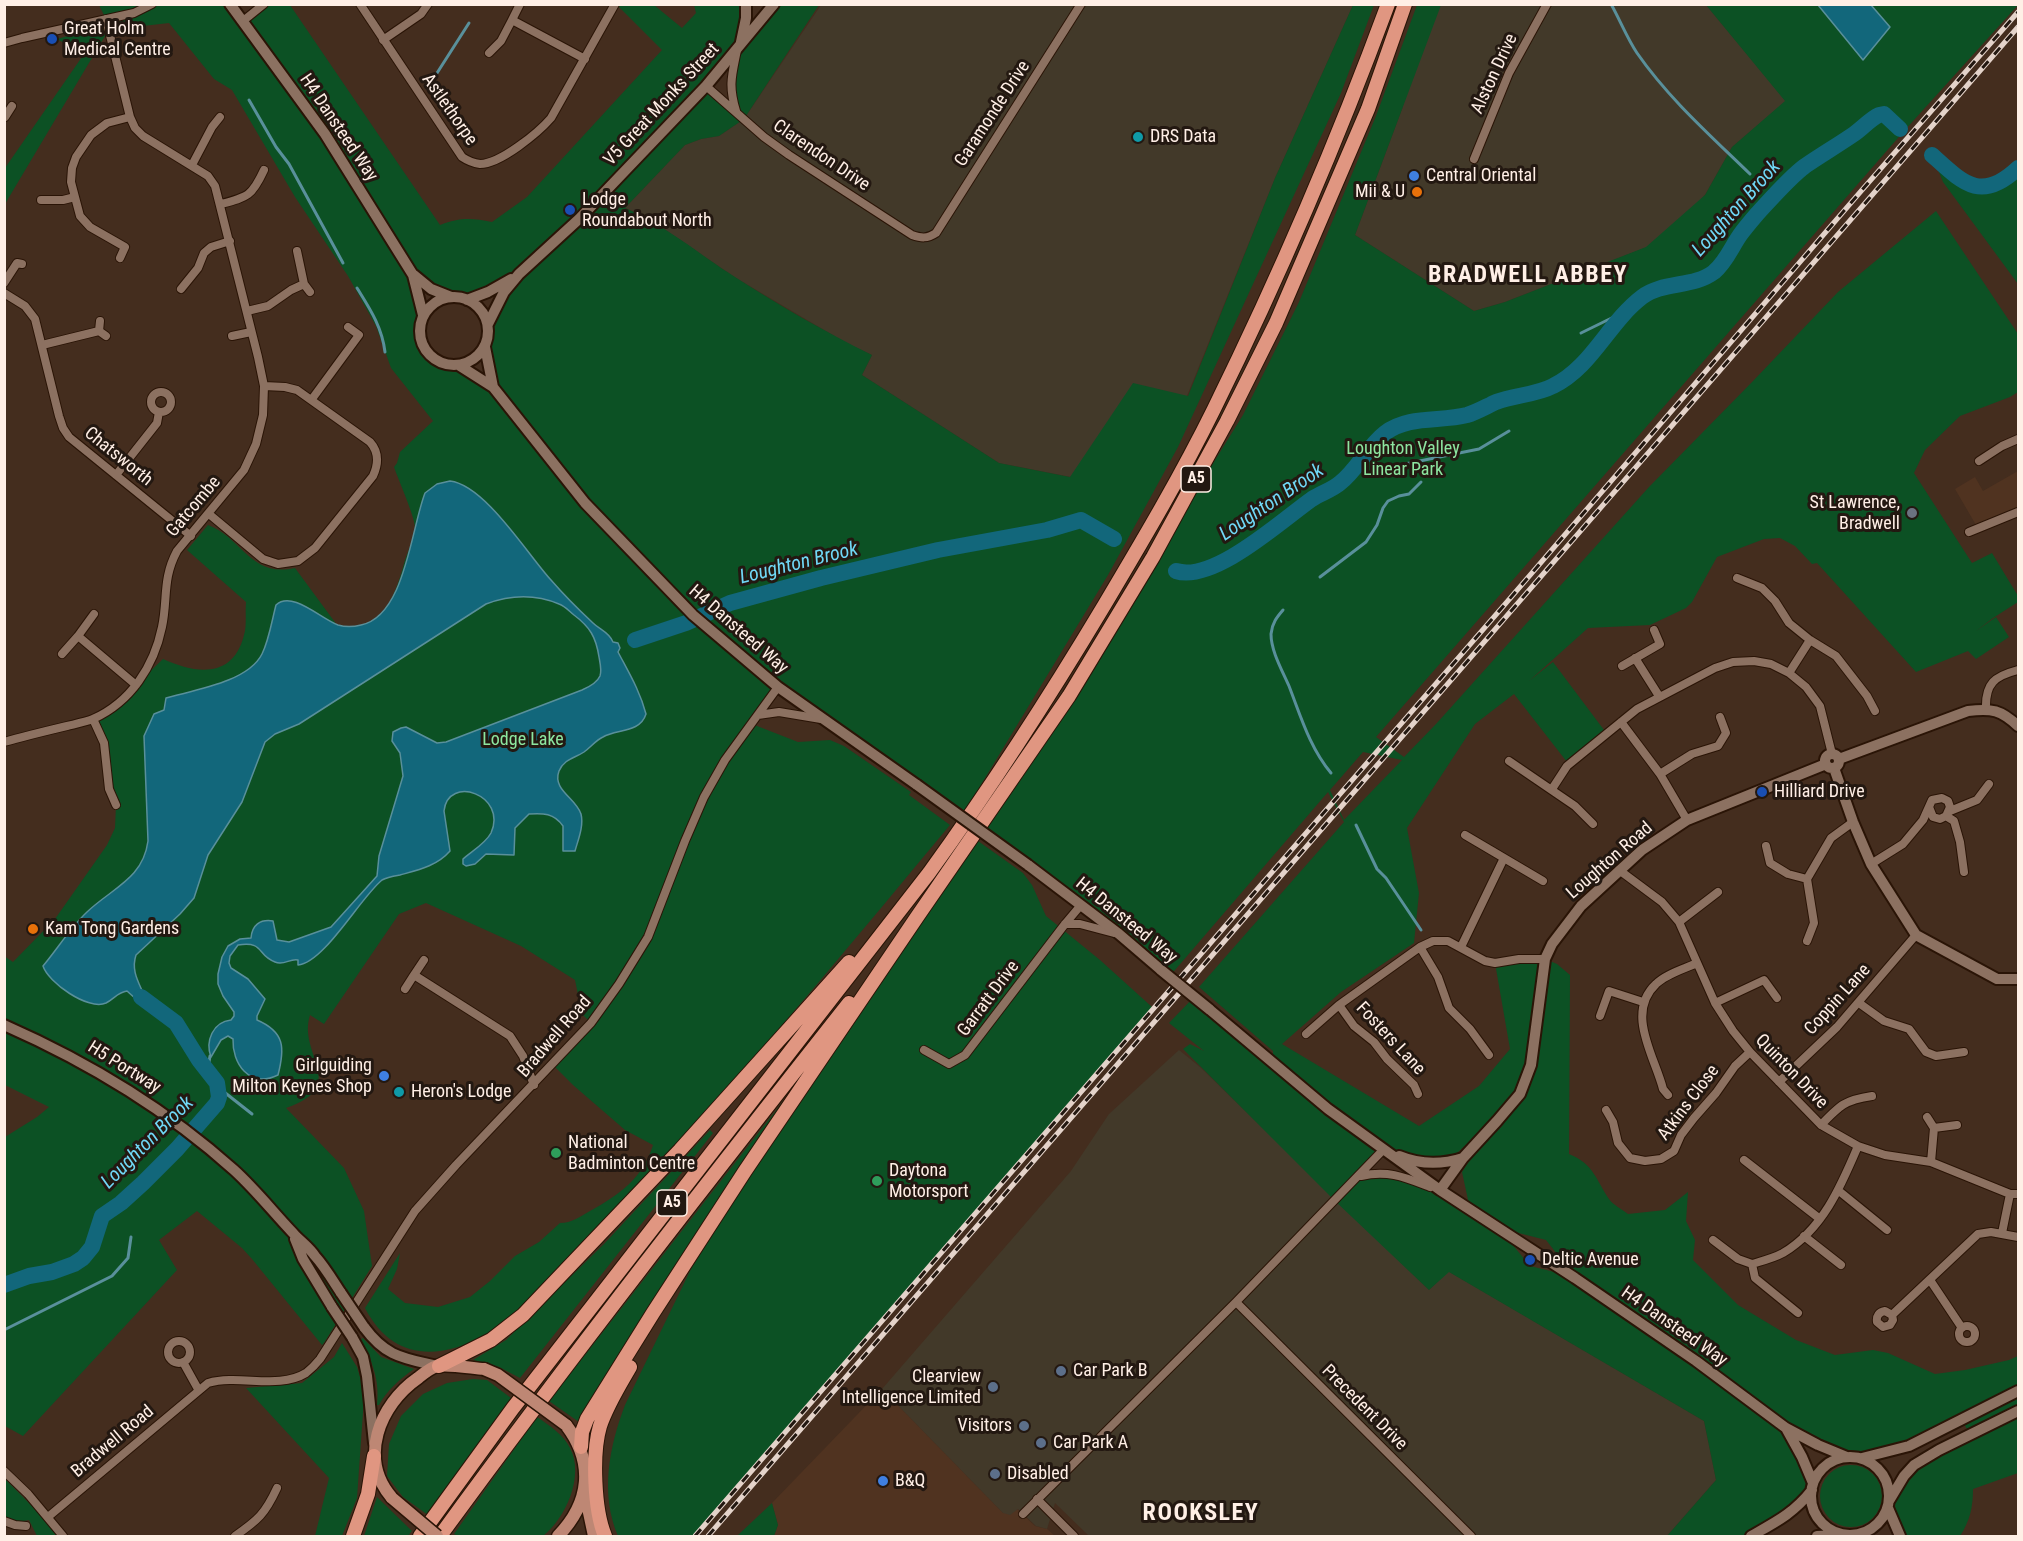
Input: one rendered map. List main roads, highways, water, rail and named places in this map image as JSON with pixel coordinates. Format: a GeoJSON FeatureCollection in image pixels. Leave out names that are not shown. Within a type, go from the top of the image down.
{"type":"FeatureCollection","features":[{"type":"Feature","properties":{"kind":"highway","name":"A5"},"geometry":{"type":"LineString","coordinates":[[420,1536],[513,1408],[928,873],[1060,680],[1136,552],[1213,411],[1291,246],[1353,98],[1388,4]]}},
{"type":"Feature","properties":{"kind":"highway","name":"A5"},"geometry":{"type":"LineString","coordinates":[[438,1536],[647,1258],[917,917],[1069,696],[1152,557],[1227,421],[1276,323],[1363,119],[1405,4]]}},
{"type":"Feature","properties":{"kind":"highway"},"geometry":{"type":"LineString","coordinates":[[438,1366],[507,1329],[553,1285],[688,1141],[928,873]]}},
{"type":"Feature","properties":{"kind":"highway"},"geometry":{"type":"LineString","coordinates":[[581,1447],[582,1432],[587,1419],[653,1312],[745,1171],[917,917]]}},
{"type":"Feature","properties":{"kind":"highway"},"geometry":{"type":"LineString","coordinates":[[605,1536],[600,1526],[596,1501],[596,1458],[600,1427],[610,1403],[693,1253]]}},
{"type":"Feature","properties":{"kind":"highway"},"geometry":{"type":"LineString","coordinates":[[353,1536],[368,1494],[374,1450]]}},
{"type":"Feature","properties":{"kind":"main road"},"geometry":{"type":"LineString","coordinates":[[438,1536],[392,1498],[378,1477],[374,1450],[387,1412],[398,1396],[414,1381],[438,1366],[484,1369],[498,1375],[566,1425],[581,1447],[585,1464],[584,1492],[594,1536]]}},
{"type":"Feature","properties":{"kind":"main road"},"geometry":{"type":"LineString","coordinates":[[558,1536],[576,1514],[584,1492]]}},
{"type":"Feature","properties":{"kind":"water"},"geometry":{"type":"Polygon","coordinates":[[[1818,5],[1871,5],[1890,27],[1863,60],[1818,5]]]}},
{"type":"Feature","properties":{"kind":"water","name":"Lodge Lake"},"geometry":{"type":"Polygon","coordinates":[[[450,481],[463,485],[491,507],[561,591],[613,642],[618,643],[620,648],[618,652],[644,706],[646,714],[639,724],[600,738],[584,752],[567,761],[559,771],[559,783],[578,808],[582,819],[575,851],[563,851],[563,826],[556,818],[544,814],[529,814],[515,828],[514,855],[486,854],[475,864],[466,866],[463,864],[463,859],[489,837],[494,820],[491,808],[485,800],[475,794],[455,793],[448,800],[444,811],[450,851],[427,867],[382,880],[330,942],[308,962],[298,965],[298,960],[278,963],[265,956],[257,947],[247,944],[238,945],[230,956],[231,968],[248,979],[265,999],[257,1020],[273,1030],[281,1042],[282,1057],[278,1075],[259,1079],[244,1071],[236,1057],[233,1039],[228,1036],[221,1040],[211,1057],[209,1045],[212,1033],[219,1024],[231,1020],[234,1016],[218,984],[222,957],[228,946],[240,939],[251,938],[255,926],[264,921],[273,921],[277,940],[289,942],[331,927],[377,876],[379,856],[403,776],[400,753],[392,741],[393,732],[406,727],[437,743],[446,742],[582,690],[599,678],[601,666],[594,638],[584,624],[565,607],[532,597],[513,597],[495,601],[486,604],[299,724],[275,734],[265,742],[242,802],[208,855],[194,898],[136,955],[135,971],[144,995],[137,1000],[127,991],[106,1003],[98,1004],[79,999],[60,987],[46,973],[43,966],[81,918],[133,874],[145,854],[148,841],[144,736],[154,714],[164,710],[166,698],[219,684],[245,672],[255,664],[267,643],[276,605],[283,601],[298,603],[341,626],[358,626],[376,618],[388,606],[397,589],[425,493],[437,484],[450,481]]]}},
{"type":"Feature","properties":{"kind":"waterway"},"geometry":{"type":"LineString","coordinates":[[1611,4],[1633,47],[1649,70],[1691,116],[1750,174]]}},
{"type":"Feature","properties":{"kind":"waterway"},"geometry":{"type":"LineString","coordinates":[[430,84],[469,23]]}},
{"type":"Feature","properties":{"kind":"waterway"},"geometry":{"type":"LineString","coordinates":[[249,100],[276,147],[289,164],[343,263]]}},
{"type":"Feature","properties":{"kind":"waterway","name":"Loughton Brook"},"geometry":{"type":"LineString","coordinates":[[1176,571],[1192,572],[1209,568],[1247,547],[1312,499],[1334,488],[1352,471],[1373,445],[1394,427],[1414,421],[1467,415],[1496,402],[1546,389],[1567,378],[1579,368],[1619,319],[1642,297],[1650,292],[1697,280],[1714,272],[1757,214],[1805,166],[1879,115],[1884,114],[1900,129]]}},
{"type":"Feature","properties":{"kind":"waterway","name":"Loughton Brook"},"geometry":{"type":"LineString","coordinates":[[1932,155],[1963,181],[1983,187],[2005,179],[2018,168]]}},
{"type":"Feature","properties":{"kind":"waterway"},"geometry":{"type":"LineString","coordinates":[[357,288],[378,326],[385,352]]}},
{"type":"Feature","properties":{"kind":"waterway"},"geometry":{"type":"LineString","coordinates":[[1581,333],[1628,310]]}},
{"type":"Feature","properties":{"kind":"waterway"},"geometry":{"type":"LineString","coordinates":[[1385,468],[1479,449],[1509,431]]}},
{"type":"Feature","properties":{"kind":"waterway"},"geometry":{"type":"LineString","coordinates":[[1320,577],[1366,542],[1388,501],[1409,494],[1421,482]]}},
{"type":"Feature","properties":{"kind":"waterway","name":"Loughton Brook"},"geometry":{"type":"LineString","coordinates":[[635,640],[686,623],[730,603],[938,550],[1047,530],[1081,520],[1114,539]]}},
{"type":"Feature","properties":{"kind":"waterway"},"geometry":{"type":"LineString","coordinates":[[1283,610],[1272,627],[1273,647],[1312,743],[1331,773]]}},
{"type":"Feature","properties":{"kind":"waterway"},"geometry":{"type":"LineString","coordinates":[[1356,825],[1377,869],[1386,878],[1421,930]]}},
{"type":"Feature","properties":{"kind":"waterway","name":"Loughton Brook"},"geometry":{"type":"LineString","coordinates":[[4,1285],[29,1276],[52,1272],[83,1258],[92,1247],[102,1216],[143,1183],[177,1149],[217,1103],[219,1097],[217,1083],[199,1060],[176,1023],[141,997]]}},
{"type":"Feature","properties":{"kind":"waterway"},"geometry":{"type":"LineString","coordinates":[[210,1056],[211,1074]]}},
{"type":"Feature","properties":{"kind":"waterway"},"geometry":{"type":"LineString","coordinates":[[219,1088],[252,1114]]}},
{"type":"Feature","properties":{"kind":"waterway"},"geometry":{"type":"LineString","coordinates":[[4,1330],[112,1276],[128,1258],[131,1237]]}},
{"type":"Feature","properties":{"kind":"railway"},"geometry":{"type":"LineString","coordinates":[[695,1536],[2018,12]]}},
{"type":"Feature","properties":{"kind":"railway"},"geometry":{"type":"LineString","coordinates":[[708,1536],[2018,27]]}},
{"type":"Feature","properties":{"kind":"place","name":"Great Holm Medical Centre"},"geometry":{"type":"Point","coordinates":[52,39]}},
{"type":"Feature","properties":{"kind":"place","name":"DRS Data"},"geometry":{"type":"Point","coordinates":[1138,137]}},
{"type":"Feature","properties":{"kind":"place","name":"Central Oriental"},"geometry":{"type":"Point","coordinates":[1414,176]}},
{"type":"Feature","properties":{"kind":"place","name":"Mii & U"},"geometry":{"type":"Point","coordinates":[1417,192]}},
{"type":"Feature","properties":{"kind":"place","name":"Lodge Roundabout North"},"geometry":{"type":"Point","coordinates":[570,210]}},
{"type":"Feature","properties":{"kind":"place","name":"St Lawrence, Bradwell"},"geometry":{"type":"Point","coordinates":[1912,513]}},
{"type":"Feature","properties":{"kind":"place","name":"Hilliard Drive"},"geometry":{"type":"Point","coordinates":[1762,792]}},
{"type":"Feature","properties":{"kind":"place","name":"Kam Tong Gardens"},"geometry":{"type":"Point","coordinates":[33,929]}},
{"type":"Feature","properties":{"kind":"place","name":"Girlguiding Milton Keynes Shop"},"geometry":{"type":"Point","coordinates":[384,1076]}},
{"type":"Feature","properties":{"kind":"place","name":"Heron's Lodge"},"geometry":{"type":"Point","coordinates":[399,1092]}},
{"type":"Feature","properties":{"kind":"place","name":"National Badminton Centre"},"geometry":{"type":"Point","coordinates":[556,1153]}},
{"type":"Feature","properties":{"kind":"place","name":"Daytona Motorsport"},"geometry":{"type":"Point","coordinates":[877,1181]}},
{"type":"Feature","properties":{"kind":"place","name":"Deltic Avenue"},"geometry":{"type":"Point","coordinates":[1530,1260]}},
{"type":"Feature","properties":{"kind":"place","name":"Car Park B"},"geometry":{"type":"Point","coordinates":[1061,1371]}},
{"type":"Feature","properties":{"kind":"place","name":"Clearview Intelligence Limited"},"geometry":{"type":"Point","coordinates":[993,1387]}},
{"type":"Feature","properties":{"kind":"place","name":"Visitors"},"geometry":{"type":"Point","coordinates":[1024,1426]}},
{"type":"Feature","properties":{"kind":"place","name":"Car Park A"},"geometry":{"type":"Point","coordinates":[1041,1443]}},
{"type":"Feature","properties":{"kind":"place","name":"Disabled"},"geometry":{"type":"Point","coordinates":[995,1474]}},
{"type":"Feature","properties":{"kind":"place","name":"B&Q"},"geometry":{"type":"Point","coordinates":[883,1481]}},
{"type":"Feature","properties":{"kind":"district","name":"BRADWELL ABBEY"},"geometry":{"type":"Point","coordinates":[1528,276]}},
{"type":"Feature","properties":{"kind":"district","name":"ROOKSLEY"},"geometry":{"type":"Point","coordinates":[1201,1514]}},
{"type":"Feature","properties":{"kind":"park label","name":"Loughton Valley Linear Park"},"geometry":{"type":"Point","coordinates":[1403,459]}}]}
